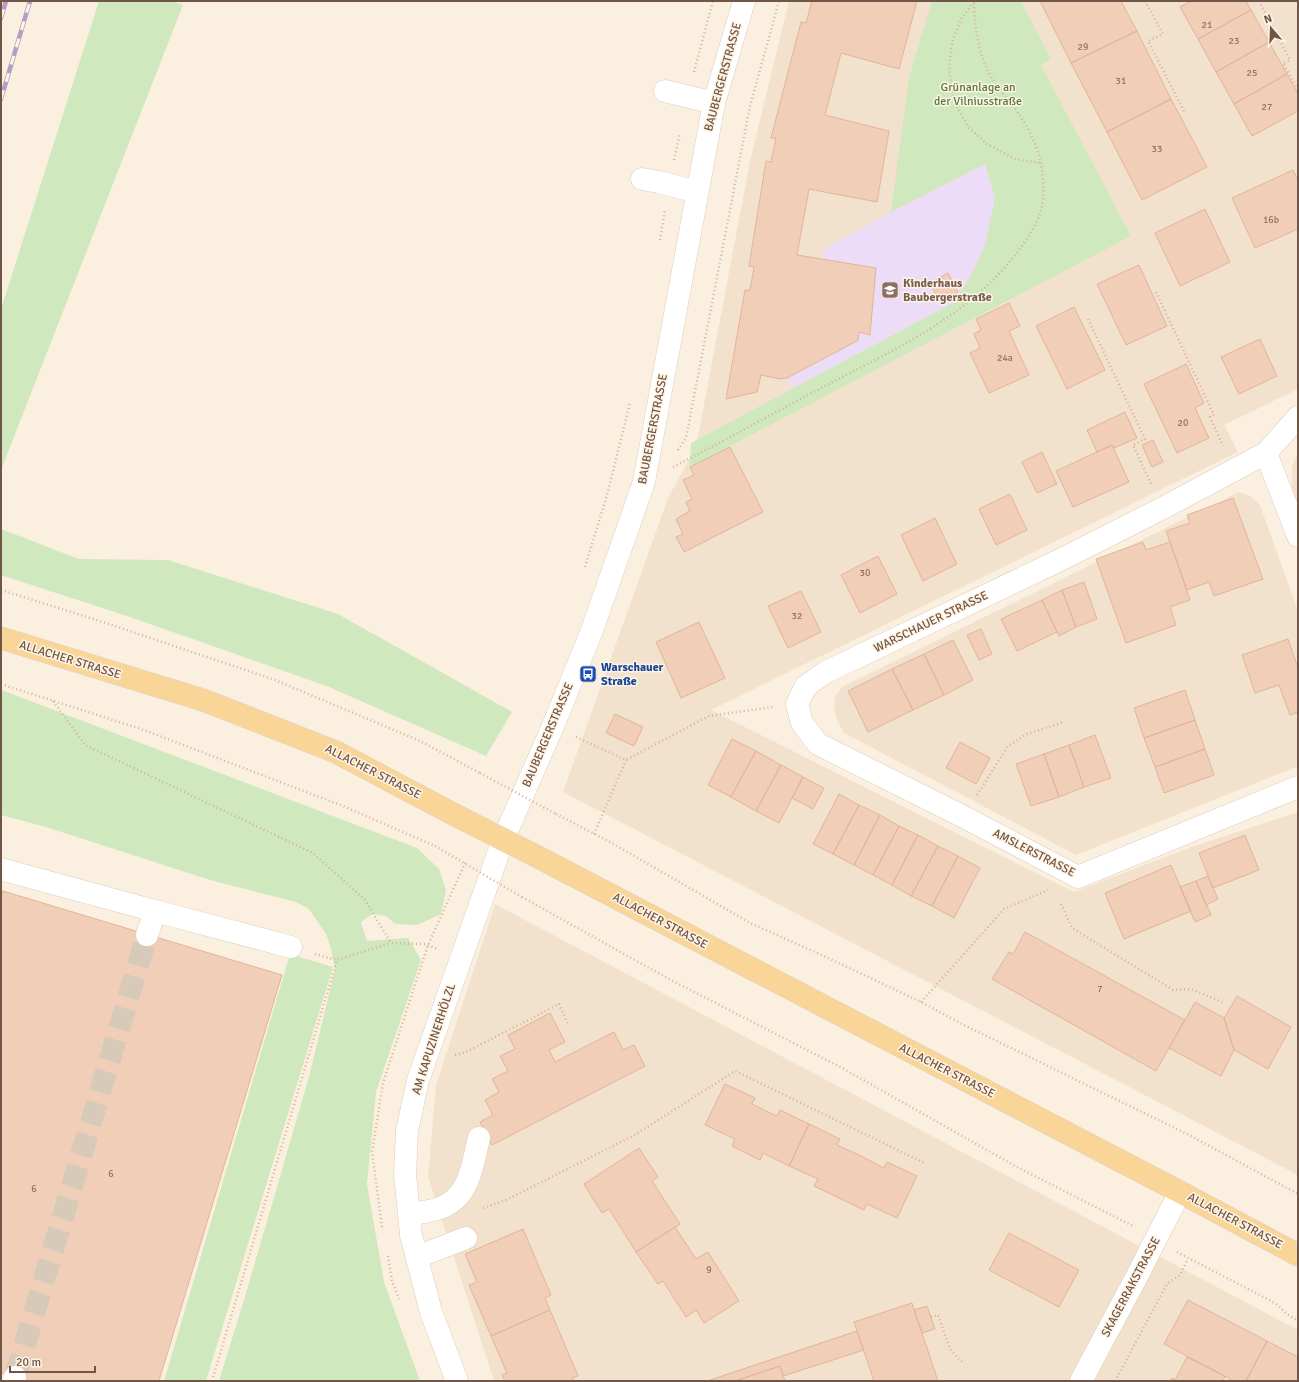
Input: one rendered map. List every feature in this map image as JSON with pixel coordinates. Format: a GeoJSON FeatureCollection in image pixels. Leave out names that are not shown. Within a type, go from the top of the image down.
{"type":"FeatureCollection","features":[{"type":"Feature","properties":{"kind":"main road","name":"ALLACHER STRASSE"},"geometry":{"type":"LineString","coordinates":[[1,638],[203,700],[329,749],[1180,1192],[1298,1255]]}},
{"type":"Feature","properties":{"kind":"street","name":"BAUBERGERSTRASSE"},"geometry":{"type":"LineString","coordinates":[[503,840],[553,726],[591,633],[644,482],[714,103],[744,1]]}},
{"type":"Feature","properties":{"kind":"street"},"geometry":{"type":"LineString","coordinates":[[664,91],[714,103]]}},
{"type":"Feature","properties":{"kind":"street"},"geometry":{"type":"LineString","coordinates":[[642,179],[669,184],[697,192]]}},
{"type":"Feature","properties":{"kind":"street","name":"WARSCHAUER STRASSE"},"geometry":{"type":"LineString","coordinates":[[797,704],[806,686],[826,672],[1060,560],[1163,508],[1266,453],[1298,417]]}},
{"type":"Feature","properties":{"kind":"street"},"geometry":{"type":"LineString","coordinates":[[1266,453],[1298,536]]}},
{"type":"Feature","properties":{"kind":"street","name":"AMSLERSTRASSE"},"geometry":{"type":"LineString","coordinates":[[797,704],[802,723],[818,744],[964,816],[1078,877],[1298,787]]}},
{"type":"Feature","properties":{"kind":"street","name":"AM KAPUZINERHÖLZL"},"geometry":{"type":"LineString","coordinates":[[457,1381],[431,1312],[411,1235],[405,1174],[407,1131],[418,1080],[503,840]]}},
{"type":"Feature","properties":{"kind":"street"},"geometry":{"type":"LineString","coordinates":[[1,868],[291,947]]}},
{"type":"Feature","properties":{"kind":"street"},"geometry":{"type":"LineString","coordinates":[[148,935],[155,911]]}},
{"type":"Feature","properties":{"kind":"street"},"geometry":{"type":"LineString","coordinates":[[409,1214],[438,1209],[458,1198],[470,1179],[479,1138]]}},
{"type":"Feature","properties":{"kind":"street","name":"SKAGERRAKSTRASSE"},"geometry":{"type":"LineString","coordinates":[[1081,1381],[1180,1192]]}},
{"type":"Feature","properties":{"kind":"street"},"geometry":{"type":"LineString","coordinates":[[417,1257],[466,1238]]}},
{"type":"Feature","properties":{"kind":"path"},"geometry":{"type":"LineString","coordinates":[[659,247],[669,184],[688,96],[714,1]]}},
{"type":"Feature","properties":{"kind":"path"},"geometry":{"type":"LineString","coordinates":[[677,451],[686,438],[750,106],[779,1]]}},
{"type":"Feature","properties":{"kind":"path"},"geometry":{"type":"LineString","coordinates":[[1146,1],[1162,34],[1148,41],[1185,113]]}},
{"type":"Feature","properties":{"kind":"path"},"geometry":{"type":"LineString","coordinates":[[1259,1],[1290,60],[1283,63],[1298,90]]}},
{"type":"Feature","properties":{"kind":"path"},"geometry":{"type":"LineString","coordinates":[[644,482],[914,338],[961,308],[1000,274],[1028,237],[1037,220],[1043,201],[1044,184],[1041,163],[1027,129],[988,71],[981,51],[976,26],[974,2]]}},
{"type":"Feature","properties":{"kind":"path"},"geometry":{"type":"LineString","coordinates":[[974,2],[962,17],[952,42],[949,70],[954,101],[969,128],[987,144],[1016,159],[1041,163]]}},
{"type":"Feature","properties":{"kind":"path"},"geometry":{"type":"LineString","coordinates":[[1156,292],[1214,415],[1210,417],[1235,470]]}},
{"type":"Feature","properties":{"kind":"path"},"geometry":{"type":"LineString","coordinates":[[1088,319],[1145,439],[1133,445],[1163,508]]}},
{"type":"Feature","properties":{"kind":"path"},"geometry":{"type":"LineString","coordinates":[[584,569],[607,495],[631,399]]}},
{"type":"Feature","properties":{"kind":"path"},"geometry":{"type":"LineString","coordinates":[[1,590],[103,622],[275,680],[420,741],[594,834],[750,923],[921,1002],[960,1023],[1189,1135],[1298,1194]]}},
{"type":"Feature","properties":{"kind":"path"},"geometry":{"type":"LineString","coordinates":[[1,684],[152,733],[343,806],[435,846],[522,897],[668,978],[842,1068],[1017,1167],[1124,1221],[1188,1259],[1275,1303],[1287,1314],[1298,1320]]}},
{"type":"Feature","properties":{"kind":"path"},"geometry":{"type":"LineString","coordinates":[[53,701],[84,745],[313,853],[365,900],[391,943]]}},
{"type":"Feature","properties":{"kind":"path"},"geometry":{"type":"LineString","coordinates":[[594,834],[626,760],[709,716],[797,704]]}},
{"type":"Feature","properties":{"kind":"path"},"geometry":{"type":"LineString","coordinates":[[964,816],[1008,746],[1027,734],[1064,722]]}},
{"type":"Feature","properties":{"kind":"path"},"geometry":{"type":"LineString","coordinates":[[553,726],[626,760]]}},
{"type":"Feature","properties":{"kind":"path"},"geometry":{"type":"LineString","coordinates":[[498,786],[501,779]]}},
{"type":"Feature","properties":{"kind":"path"},"geometry":{"type":"LineString","coordinates":[[544,812],[547,805]]}},
{"type":"Feature","properties":{"kind":"path"},"geometry":{"type":"LineString","coordinates":[[383,1229],[372,1152],[383,1083],[428,945],[468,857]]}},
{"type":"Feature","properties":{"kind":"path"},"geometry":{"type":"LineString","coordinates":[[921,1002],[1004,909],[1078,877]]}},
{"type":"Feature","properties":{"kind":"path"},"geometry":{"type":"LineString","coordinates":[[512,894],[515,887]]}},
{"type":"Feature","properties":{"kind":"path"},"geometry":{"type":"LineString","coordinates":[[1061,904],[1072,928],[1173,990],[1191,989],[1222,1002]]}},
{"type":"Feature","properties":{"kind":"path"},"geometry":{"type":"LineString","coordinates":[[212,1381],[337,960],[391,943],[424,944],[461,958]]}},
{"type":"Feature","properties":{"kind":"path"},"geometry":{"type":"LineString","coordinates":[[424,1063],[466,1052],[559,1004],[569,1026]]}},
{"type":"Feature","properties":{"kind":"path"},"geometry":{"type":"LineString","coordinates":[[477,1211],[506,1200],[633,1136],[735,1071],[924,1163]]}},
{"type":"Feature","properties":{"kind":"path"},"geometry":{"type":"LineString","coordinates":[[387,1251],[392,1281],[400,1303]]}},
{"type":"Feature","properties":{"kind":"path"},"geometry":{"type":"LineString","coordinates":[[1115,1381],[1167,1284],[1180,1274],[1188,1259]]}},
{"type":"Feature","properties":{"kind":"path"},"geometry":{"type":"LineString","coordinates":[[931,1318],[938,1315],[950,1349],[963,1363]]}},
{"type":"Feature","properties":{"kind":"shaded area"},"geometry":{"type":"Polygon","coordinates":[[[789,1],[1298,1],[1298,389],[1224,425],[1238,452],[711,710],[1074,892],[1194,846],[1298,812],[1298,1175],[563,792],[668,498],[696,447],[750,161],[789,1]]]}},
{"type":"Feature","properties":{"kind":"shaded area","name":"Kinderhaus Baubergerstraße"},"geometry":{"type":"Polygon","coordinates":[[[985,164],[995,198],[985,245],[971,276],[953,303],[793,388],[787,378],[780,379],[761,375],[757,392],[726,399],[740,322],[823,260],[824,249],[891,212],[985,164]]]}},
{"type":"Feature","properties":{"kind":"shaded area"},"geometry":{"type":"Polygon","coordinates":[[[1298,452],[1298,504],[1292,489],[1292,466],[1298,452]]]}},
{"type":"Feature","properties":{"kind":"shaded area"},"geometry":{"type":"Polygon","coordinates":[[[1239,492],[1250,496],[1260,505],[1298,611],[1298,766],[1076,855],[844,733],[837,720],[834,707],[835,697],[842,687],[1239,492]]]}},
{"type":"Feature","properties":{"kind":"shaded area"},"geometry":{"type":"Polygon","coordinates":[[[495,904],[1298,1330],[1298,1381],[494,1381],[428,1177],[436,1085],[495,904]]]}},
{"type":"Feature","properties":{"kind":"green space"},"geometry":{"type":"Polygon","coordinates":[[[99,1],[172,1],[183,5],[1,470],[1,309],[99,1]]]}},
{"type":"Feature","properties":{"kind":"green space","name":"Grünanlage an der Vilniusstraße"},"geometry":{"type":"Polygon","coordinates":[[[932,1],[1021,1],[1051,59],[1041,65],[1131,236],[690,467],[691,443],[953,303],[971,276],[985,245],[995,197],[985,164],[891,212],[909,77],[932,1]]]}},
{"type":"Feature","properties":{"kind":"green space"},"geometry":{"type":"Polygon","coordinates":[[[1,529],[79,559],[168,560],[338,614],[512,712],[486,756],[329,687],[130,617],[1,575],[1,529]]]}},
{"type":"Feature","properties":{"kind":"green space"},"geometry":{"type":"Polygon","coordinates":[[[1,691],[417,848],[439,869],[446,890],[441,914],[417,925],[395,924],[386,916],[373,914],[361,922],[367,941],[408,938],[421,960],[376,1092],[367,1184],[384,1282],[420,1381],[219,1381],[309,1077],[335,969],[330,945],[326,934],[309,909],[296,902],[210,880],[46,827],[1,815],[1,691]]]}},
{"type":"Feature","properties":{"kind":"green space"},"geometry":{"type":"Polygon","coordinates":[[[290,954],[333,967],[206,1381],[164,1381],[290,954]]]}},
{"type":"Feature","properties":{"kind":"building"},"geometry":{"type":"Polygon","coordinates":[[[812,1],[917,1],[899,69],[841,53],[825,115],[889,131],[877,202],[809,189],[797,255],[876,268],[870,335],[859,332],[858,340],[855,342],[787,378],[780,379],[761,375],[757,392],[726,399],[745,290],[750,290],[754,267],[749,266],[766,161],[771,162],[776,138],[771,138],[801,22],[806,23],[812,1]]]}},
{"type":"Feature","properties":{"kind":"building"},"geometry":{"type":"Polygon","coordinates":[[[1040,1],[1121,1],[1137,31],[1071,63],[1040,1]]]}},
{"type":"Feature","properties":{"kind":"building"},"geometry":{"type":"Polygon","coordinates":[[[1191,1],[1246,1],[1251,10],[1198,39],[1180,7],[1191,1]]]}},
{"type":"Feature","properties":{"kind":"building"},"geometry":{"type":"Polygon","coordinates":[[[1251,10],[1269,42],[1216,72],[1198,39],[1251,10]]]}},
{"type":"Feature","properties":{"kind":"building"},"geometry":{"type":"Polygon","coordinates":[[[1137,31],[1171,99],[1107,132],[1071,63],[1137,31]]]}},
{"type":"Feature","properties":{"kind":"building"},"geometry":{"type":"Polygon","coordinates":[[[1269,42],[1287,74],[1234,104],[1216,72],[1269,42]]]}},
{"type":"Feature","properties":{"kind":"building"},"geometry":{"type":"Polygon","coordinates":[[[1287,74],[1298,94],[1298,111],[1252,136],[1234,104],[1287,74]]]}},
{"type":"Feature","properties":{"kind":"building"},"geometry":{"type":"Polygon","coordinates":[[[1171,99],[1207,167],[1142,200],[1107,132],[1171,99]]]}},
{"type":"Feature","properties":{"kind":"building"},"geometry":{"type":"Polygon","coordinates":[[[1293,170],[1298,181],[1298,229],[1255,248],[1232,198],[1293,170]]]}},
{"type":"Feature","properties":{"kind":"building"},"geometry":{"type":"Polygon","coordinates":[[[1205,209],[1230,262],[1180,286],[1155,233],[1205,209]]]}},
{"type":"Feature","properties":{"kind":"building"},"geometry":{"type":"Polygon","coordinates":[[[1139,265],[1167,326],[1126,345],[1097,284],[1139,265]]]}},
{"type":"Feature","properties":{"kind":"building"},"geometry":{"type":"Polygon","coordinates":[[[948,273],[958,292],[940,302],[930,283],[948,273]]]}},
{"type":"Feature","properties":{"kind":"building"},"geometry":{"type":"Polygon","coordinates":[[[1009,303],[1020,326],[1009,331],[1029,375],[989,393],[970,353],[980,348],[974,334],[981,330],[976,319],[1009,303]]]}},
{"type":"Feature","properties":{"kind":"building"},"geometry":{"type":"Polygon","coordinates":[[[1074,307],[1105,370],[1067,389],[1036,326],[1074,307]]]}},
{"type":"Feature","properties":{"kind":"building"},"geometry":{"type":"Polygon","coordinates":[[[1260,339],[1277,376],[1239,394],[1221,357],[1260,339]]]}},
{"type":"Feature","properties":{"kind":"building"},"geometry":{"type":"Polygon","coordinates":[[[1186,364],[1204,403],[1195,408],[1209,438],[1177,453],[1144,384],[1186,364]]]}},
{"type":"Feature","properties":{"kind":"building"},"geometry":{"type":"Polygon","coordinates":[[[1125,412],[1137,438],[1114,448],[1112,445],[1097,452],[1087,430],[1125,412]]]}},
{"type":"Feature","properties":{"kind":"building"},"geometry":{"type":"Polygon","coordinates":[[[1153,440],[1163,462],[1152,467],[1142,445],[1153,440]]]}},
{"type":"Feature","properties":{"kind":"building"},"geometry":{"type":"Polygon","coordinates":[[[1112,445],[1129,482],[1073,507],[1056,471],[1112,445]]]}},
{"type":"Feature","properties":{"kind":"building"},"geometry":{"type":"Polygon","coordinates":[[[730,447],[763,512],[684,552],[676,537],[683,534],[676,519],[690,511],[686,502],[692,499],[683,480],[694,475],[690,467],[730,447]]]}},
{"type":"Feature","properties":{"kind":"building"},"geometry":{"type":"Polygon","coordinates":[[[1042,452],[1057,484],[1037,493],[1022,462],[1042,452]]]}},
{"type":"Feature","properties":{"kind":"building"},"geometry":{"type":"Polygon","coordinates":[[[1010,494],[1027,530],[996,545],[979,509],[1010,494]]]}},
{"type":"Feature","properties":{"kind":"building"},"geometry":{"type":"Polygon","coordinates":[[[1233,498],[1263,579],[1214,596],[1209,582],[1187,590],[1166,531],[1190,523],[1187,515],[1233,498]]]}},
{"type":"Feature","properties":{"kind":"building"},"geometry":{"type":"Polygon","coordinates":[[[935,518],[957,564],[923,581],[901,535],[935,518]]]}},
{"type":"Feature","properties":{"kind":"building"},"geometry":{"type":"Polygon","coordinates":[[[1143,542],[1146,550],[1170,542],[1190,600],[1170,607],[1176,625],[1126,643],[1096,559],[1143,542]]]}},
{"type":"Feature","properties":{"kind":"building"},"geometry":{"type":"Polygon","coordinates":[[[878,556],[897,594],[860,613],[841,575],[878,556]]]}},
{"type":"Feature","properties":{"kind":"building"},"geometry":{"type":"Polygon","coordinates":[[[1084,582],[1097,619],[1076,627],[1062,590],[1084,582]]]}},
{"type":"Feature","properties":{"kind":"building"},"geometry":{"type":"Polygon","coordinates":[[[1062,590],[1076,627],[1059,636],[1042,600],[1062,590]]]}},
{"type":"Feature","properties":{"kind":"building"},"geometry":{"type":"Polygon","coordinates":[[[801,591],[821,632],[788,648],[768,606],[801,591]]]}},
{"type":"Feature","properties":{"kind":"building"},"geometry":{"type":"Polygon","coordinates":[[[1042,600],[1057,632],[1017,651],[1001,619],[1042,600]]]}},
{"type":"Feature","properties":{"kind":"building"},"geometry":{"type":"Polygon","coordinates":[[[699,622],[725,678],[681,698],[656,642],[699,622]]]}},
{"type":"Feature","properties":{"kind":"building"},"geometry":{"type":"Polygon","coordinates":[[[981,629],[992,654],[979,660],[967,635],[981,629]]]}},
{"type":"Feature","properties":{"kind":"building"},"geometry":{"type":"Polygon","coordinates":[[[1288,639],[1298,668],[1298,712],[1290,715],[1279,685],[1255,693],[1242,655],[1288,639]]]}},
{"type":"Feature","properties":{"kind":"building"},"geometry":{"type":"Polygon","coordinates":[[[953,640],[973,680],[944,695],[924,654],[953,640]]]}},
{"type":"Feature","properties":{"kind":"building"},"geometry":{"type":"Polygon","coordinates":[[[924,654],[944,695],[913,710],[892,669],[924,654]]]}},
{"type":"Feature","properties":{"kind":"building"},"geometry":{"type":"Polygon","coordinates":[[[892,669],[913,710],[868,732],[848,691],[892,669]]]}},
{"type":"Feature","properties":{"kind":"building"},"geometry":{"type":"Polygon","coordinates":[[[1185,690],[1195,720],[1144,738],[1134,708],[1185,690]]]}},
{"type":"Feature","properties":{"kind":"building"},"geometry":{"type":"Polygon","coordinates":[[[615,714],[643,727],[634,746],[606,733],[615,714]]]}},
{"type":"Feature","properties":{"kind":"building"},"geometry":{"type":"Polygon","coordinates":[[[1195,720],[1205,749],[1155,767],[1144,738],[1195,720]]]}},
{"type":"Feature","properties":{"kind":"building"},"geometry":{"type":"Polygon","coordinates":[[[1095,735],[1111,778],[1084,787],[1069,745],[1095,735]]]}},
{"type":"Feature","properties":{"kind":"building"},"geometry":{"type":"Polygon","coordinates":[[[732,739],[756,751],[731,797],[708,785],[732,739]]]}},
{"type":"Feature","properties":{"kind":"building"},"geometry":{"type":"Polygon","coordinates":[[[960,742],[990,758],[976,784],[946,768],[960,742]]]}},
{"type":"Feature","properties":{"kind":"building"},"geometry":{"type":"Polygon","coordinates":[[[1069,745],[1084,787],[1059,797],[1044,754],[1069,745]]]}},
{"type":"Feature","properties":{"kind":"building"},"geometry":{"type":"Polygon","coordinates":[[[1205,749],[1214,775],[1164,793],[1155,767],[1205,749]]]}},
{"type":"Feature","properties":{"kind":"building"},"geometry":{"type":"Polygon","coordinates":[[[756,751],[781,765],[756,811],[731,797],[756,751]]]}},
{"type":"Feature","properties":{"kind":"building"},"geometry":{"type":"Polygon","coordinates":[[[1044,754],[1059,797],[1031,806],[1016,764],[1044,754]]]}},
{"type":"Feature","properties":{"kind":"building"},"geometry":{"type":"Polygon","coordinates":[[[781,765],[803,777],[779,823],[756,811],[781,765]]]}},
{"type":"Feature","properties":{"kind":"building"},"geometry":{"type":"Polygon","coordinates":[[[803,777],[824,788],[813,809],[792,798],[803,777]]]}},
{"type":"Feature","properties":{"kind":"building"},"geometry":{"type":"Polygon","coordinates":[[[839,794],[859,805],[833,854],[813,844],[839,794]]]}},
{"type":"Feature","properties":{"kind":"building"},"geometry":{"type":"Polygon","coordinates":[[[859,805],[880,815],[854,865],[833,854],[859,805]]]}},
{"type":"Feature","properties":{"kind":"building"},"geometry":{"type":"Polygon","coordinates":[[[880,815],[899,826],[873,875],[854,865],[880,815]]]}},
{"type":"Feature","properties":{"kind":"building"},"geometry":{"type":"Polygon","coordinates":[[[899,826],[918,835],[892,885],[873,875],[899,826]]]}},
{"type":"Feature","properties":{"kind":"building"},"geometry":{"type":"Polygon","coordinates":[[[918,835],[938,846],[911,896],[892,885],[918,835]]]}},
{"type":"Feature","properties":{"kind":"building"},"geometry":{"type":"Polygon","coordinates":[[[1245,835],[1259,870],[1213,888],[1199,853],[1245,835]]]}},
{"type":"Feature","properties":{"kind":"building"},"geometry":{"type":"Polygon","coordinates":[[[938,846],[958,856],[932,906],[911,896],[938,846]]]}},
{"type":"Feature","properties":{"kind":"building"},"geometry":{"type":"Polygon","coordinates":[[[958,856],[980,868],[954,918],[932,906],[958,856]]]}},
{"type":"Feature","properties":{"kind":"building"},"geometry":{"type":"Polygon","coordinates":[[[1171,865],[1191,911],[1124,939],[1105,893],[1171,865]]]}},
{"type":"Feature","properties":{"kind":"building"},"geometry":{"type":"Polygon","coordinates":[[[1208,876],[1218,899],[1206,905],[1196,881],[1208,876]]]}},
{"type":"Feature","properties":{"kind":"building"},"geometry":{"type":"Polygon","coordinates":[[[1196,881],[1211,915],[1195,922],[1180,887],[1196,881]]]}},
{"type":"Feature","properties":{"kind":"building"},"geometry":{"type":"Polygon","coordinates":[[[3,891],[282,975],[159,1381],[27,1381],[1,1373],[1,898],[3,891]]]}},
{"type":"Feature","properties":{"kind":"building"},"geometry":{"type":"Polygon","coordinates":[[[1025,932],[1185,1020],[1156,1071],[992,979],[1009,952],[1013,954],[1025,932]]]}},
{"type":"Feature","properties":{"kind":"building"},"geometry":{"type":"Polygon","coordinates":[[[1237,996],[1291,1027],[1268,1069],[1234,1050],[1224,1018],[1237,996]]]}},
{"type":"Feature","properties":{"kind":"building"},"geometry":{"type":"Polygon","coordinates":[[[1195,1002],[1224,1018],[1234,1050],[1221,1076],[1169,1048],[1195,1002]]]}},
{"type":"Feature","properties":{"kind":"building"},"geometry":{"type":"Polygon","coordinates":[[[550,1013],[565,1042],[549,1050],[555,1062],[614,1032],[623,1050],[634,1045],[645,1066],[492,1145],[480,1122],[493,1115],[485,1100],[499,1092],[492,1079],[508,1071],[500,1056],[515,1049],[508,1035],[550,1013]]]}},
{"type":"Feature","properties":{"kind":"building"},"geometry":{"type":"Polygon","coordinates":[[[725,1084],[755,1098],[752,1104],[766,1111],[777,1116],[780,1110],[809,1124],[789,1166],[763,1153],[760,1160],[732,1146],[735,1139],[705,1125],[725,1084]]]}},
{"type":"Feature","properties":{"kind":"building"},"geometry":{"type":"Polygon","coordinates":[[[809,1124],[840,1139],[837,1145],[884,1168],[887,1162],[917,1176],[897,1218],[867,1204],[864,1210],[814,1186],[818,1179],[789,1166],[809,1124]]]}},
{"type":"Feature","properties":{"kind":"building"},"geometry":{"type":"Polygon","coordinates":[[[639,1148],[658,1177],[652,1181],[680,1224],[636,1252],[609,1209],[602,1213],[584,1184],[639,1148]]]}},
{"type":"Feature","properties":{"kind":"building"},"geometry":{"type":"Polygon","coordinates":[[[675,1227],[696,1259],[708,1252],[739,1301],[704,1323],[696,1310],[686,1317],[663,1281],[658,1284],[636,1252],[675,1227]]]}},
{"type":"Feature","properties":{"kind":"building"},"geometry":{"type":"Polygon","coordinates":[[[523,1229],[551,1295],[545,1298],[550,1310],[491,1336],[469,1285],[477,1282],[465,1254],[523,1229]]]}},
{"type":"Feature","properties":{"kind":"building"},"geometry":{"type":"Polygon","coordinates":[[[1009,1233],[1079,1270],[1059,1307],[989,1270],[1009,1233]]]}},
{"type":"Feature","properties":{"kind":"building"},"geometry":{"type":"Polygon","coordinates":[[[1188,1300],[1267,1341],[1246,1381],[1234,1381],[1164,1344],[1188,1300]]]}},
{"type":"Feature","properties":{"kind":"building"},"geometry":{"type":"Polygon","coordinates":[[[912,1303],[938,1381],[874,1381],[854,1322],[912,1303]]]}},
{"type":"Feature","properties":{"kind":"building"},"geometry":{"type":"Polygon","coordinates":[[[927,1306],[935,1329],[922,1333],[914,1310],[927,1306]]]}},
{"type":"Feature","properties":{"kind":"building"},"geometry":{"type":"Polygon","coordinates":[[[550,1310],[578,1376],[572,1378],[574,1381],[505,1381],[502,1375],[507,1373],[491,1336],[550,1310]]]}},
{"type":"Feature","properties":{"kind":"building"},"geometry":{"type":"Polygon","coordinates":[[[857,1331],[864,1350],[783,1376],[780,1366],[735,1381],[707,1381],[857,1331]]]}},
{"type":"Feature","properties":{"kind":"building"},"geometry":{"type":"Polygon","coordinates":[[[1267,1341],[1298,1357],[1298,1381],[1246,1381],[1267,1341]]]}},
{"type":"Feature","properties":{"kind":"building"},"geometry":{"type":"Polygon","coordinates":[[[1187,1357],[1225,1376],[1223,1381],[1170,1381],[1172,1378],[1175,1380],[1187,1357]]]}},
{"type":"Feature","properties":{"kind":"building"},"geometry":{"type":"Polygon","coordinates":[[[780,1366],[785,1381],[735,1381],[780,1366]]]}},
{"type":"Feature","properties":{"kind":"tunnel"},"geometry":{"type":"LineString","coordinates":[[15,1377],[147,935]]}},
{"type":"Feature","properties":{"kind":"railway"},"geometry":{"type":"LineString","coordinates":[[1,18],[6,1]]}},
{"type":"Feature","properties":{"kind":"railway"},"geometry":{"type":"LineString","coordinates":[[1,99],[30,1]]}},
{"type":"Feature","properties":{"kind":"place","name":"Kinderhaus Baubergerstraße"},"geometry":{"type":"Point","coordinates":[890,290]}},
{"type":"Feature","properties":{"kind":"place","name":"Warschauer Straße"},"geometry":{"type":"Point","coordinates":[588,674]}}]}
